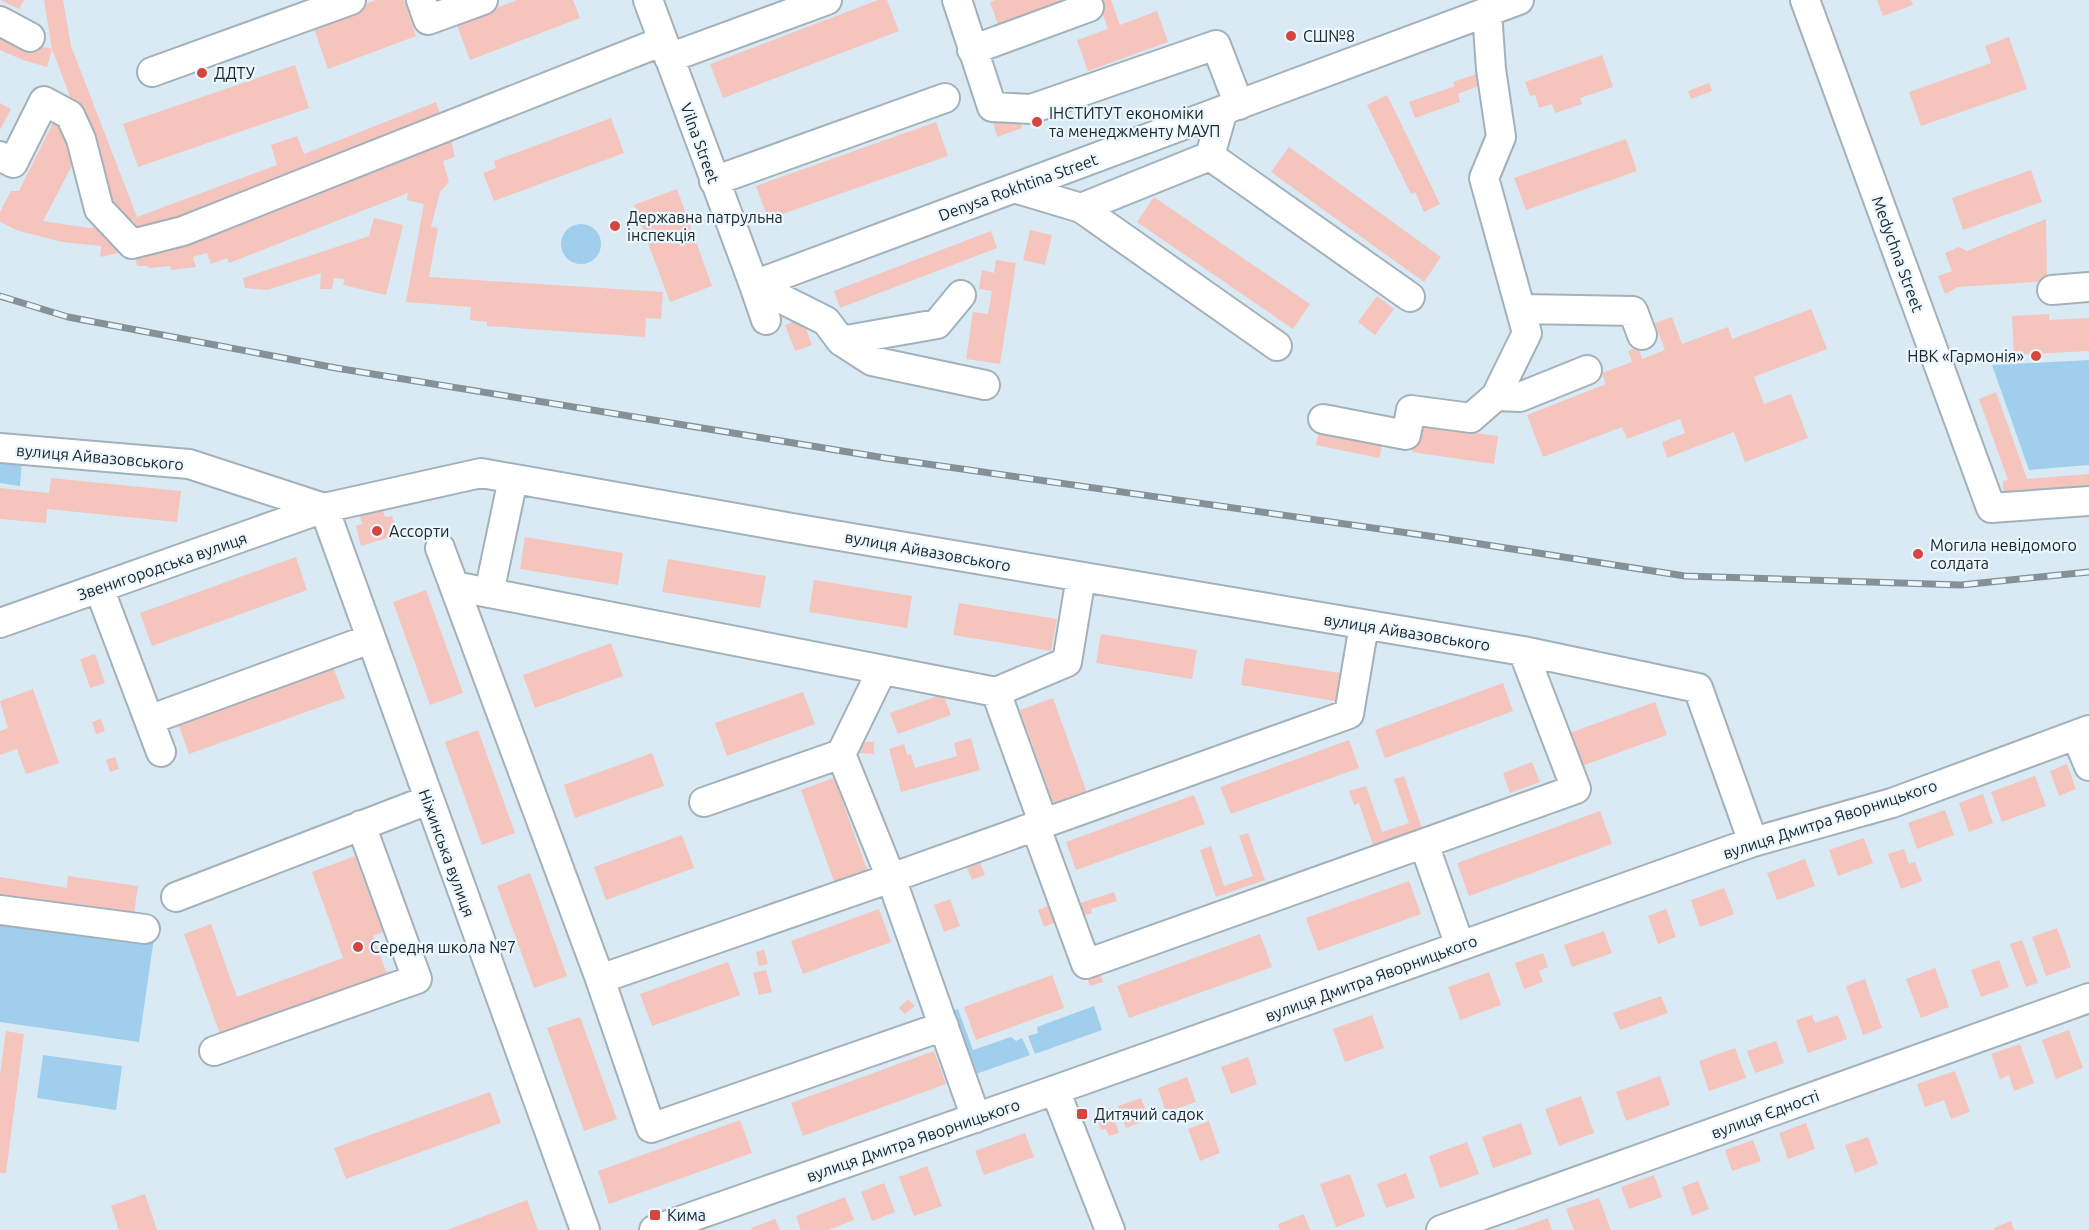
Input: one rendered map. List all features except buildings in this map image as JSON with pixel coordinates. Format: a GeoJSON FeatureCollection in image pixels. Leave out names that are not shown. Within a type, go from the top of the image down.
{"type":"FeatureCollection","features":[{"type":"Feature","properties":{"kind":"street"},"geometry":{"type":"LineString","coordinates":[[152,72],[351,0]]}},
{"type":"Feature","properties":{"kind":"street"},"geometry":{"type":"LineString","coordinates":[[421,0],[428,20],[483,0]]}},
{"type":"Feature","properties":{"kind":"street","name":"Vilna Street"},"geometry":{"type":"LineString","coordinates":[[648,0],[765,320]]}},
{"type":"Feature","properties":{"kind":"street"},"geometry":{"type":"LineString","coordinates":[[0,156],[14,163],[44,102],[70,115],[81,139],[99,209],[132,244],[183,231],[666,50],[827,0]]}},
{"type":"Feature","properties":{"kind":"street"},"geometry":{"type":"LineString","coordinates":[[957,0],[992,107],[1031,110],[1216,45],[1231,107],[1210,156],[1081,208]]}},
{"type":"Feature","properties":{"kind":"street","name":"Denysa Rokhtina Street"},"geometry":{"type":"LineString","coordinates":[[754,285],[1519,0]]}},
{"type":"Feature","properties":{"kind":"street","name":"Medychna Street"},"geometry":{"type":"LineString","coordinates":[[1805,0],[1991,508],[2089,501]]}},
{"type":"Feature","properties":{"kind":"street"},"geometry":{"type":"LineString","coordinates":[[972,50],[1089,7]]}},
{"type":"Feature","properties":{"kind":"street"},"geometry":{"type":"LineString","coordinates":[[1323,419],[1406,435],[1411,410],[1471,418],[1496,396],[1527,333],[1484,178],[1501,137],[1491,69],[1487,12]]}},
{"type":"Feature","properties":{"kind":"street"},"geometry":{"type":"LineString","coordinates":[[0,21],[30,37]]}},
{"type":"Feature","properties":{"kind":"street"},"geometry":{"type":"LineString","coordinates":[[714,181],[945,98]]}},
{"type":"Feature","properties":{"kind":"street"},"geometry":{"type":"LineString","coordinates":[[1210,156],[1410,297]]}},
{"type":"Feature","properties":{"kind":"street"},"geometry":{"type":"LineString","coordinates":[[1014,188],[1081,208],[1277,346]]}},
{"type":"Feature","properties":{"kind":"street"},"geometry":{"type":"LineString","coordinates":[[754,285],[826,321],[841,341],[872,361],[985,385]]}},
{"type":"Feature","properties":{"kind":"street"},"geometry":{"type":"LineString","coordinates":[[2052,290],[2089,287]]}},
{"type":"Feature","properties":{"kind":"street"},"geometry":{"type":"LineString","coordinates":[[841,341],[937,324],[960,295]]}},
{"type":"Feature","properties":{"kind":"street"},"geometry":{"type":"LineString","coordinates":[[1521,309],[1632,311],[1642,335]]}},
{"type":"Feature","properties":{"kind":"street"},"geometry":{"type":"LineString","coordinates":[[1496,396],[1520,397],[1587,370]]}},
{"type":"Feature","properties":{"kind":"street","name":"вулиця Айвазовського"},"geometry":{"type":"LineString","coordinates":[[0,448],[189,464],[324,508],[481,473],[1523,651],[1698,688],[1753,842]]}},
{"type":"Feature","properties":{"kind":"street"},"geometry":{"type":"LineString","coordinates":[[489,592],[513,479]]}},
{"type":"Feature","properties":{"kind":"street","name":"Звенигородська вулиця"},"geometry":{"type":"LineString","coordinates":[[0,623],[324,508]]}},
{"type":"Feature","properties":{"kind":"street","name":"Ніжинська вулиця"},"geometry":{"type":"LineString","coordinates":[[324,508],[585,1230]]}},
{"type":"Feature","properties":{"kind":"street"},"geometry":{"type":"LineString","coordinates":[[440,548],[600,979],[651,1128],[944,1026]]}},
{"type":"Feature","properties":{"kind":"street"},"geometry":{"type":"LineString","coordinates":[[454,586],[996,692],[1067,662],[1081,577]]}},
{"type":"Feature","properties":{"kind":"street"},"geometry":{"type":"LineString","coordinates":[[99,588],[161,752]]}},
{"type":"Feature","properties":{"kind":"street"},"geometry":{"type":"LineString","coordinates":[[600,979],[891,878],[1349,714],[1364,625]]}},
{"type":"Feature","properties":{"kind":"street"},"geometry":{"type":"LineString","coordinates":[[149,720],[370,639]]}},
{"type":"Feature","properties":{"kind":"street"},"geometry":{"type":"LineString","coordinates":[[996,692],[1086,964],[1576,789],[1523,651]]}},
{"type":"Feature","properties":{"kind":"street"},"geometry":{"type":"LineString","coordinates":[[704,802],[841,754],[882,670]]}},
{"type":"Feature","properties":{"kind":"street"},"geometry":{"type":"LineString","coordinates":[[2083,732],[2089,766]]}},
{"type":"Feature","properties":{"kind":"street","name":"вулиця Дмитра Яворницького"},"geometry":{"type":"LineString","coordinates":[[654,1230],[1753,842],[1892,803],[2083,732]]}},
{"type":"Feature","properties":{"kind":"street"},"geometry":{"type":"LineString","coordinates":[[841,754],[891,878],[976,1118]]}},
{"type":"Feature","properties":{"kind":"street"},"geometry":{"type":"LineString","coordinates":[[176,897],[428,800]]}},
{"type":"Feature","properties":{"kind":"street"},"geometry":{"type":"LineString","coordinates":[[214,1052],[417,978],[362,825]]}},
{"type":"Feature","properties":{"kind":"street"},"geometry":{"type":"LineString","coordinates":[[1424,844],[1460,946]]}},
{"type":"Feature","properties":{"kind":"street"},"geometry":{"type":"LineString","coordinates":[[0,910],[145,929]]}},
{"type":"Feature","properties":{"kind":"street","name":"вулиця Єдності"},"geometry":{"type":"LineString","coordinates":[[1441,1230],[2089,998]]}},
{"type":"Feature","properties":{"kind":"street"},"geometry":{"type":"LineString","coordinates":[[1055,1090],[1110,1230]]}},
{"type":"Feature","properties":{"kind":"shaded area"},"geometry":{"type":"Polygon","coordinates":[[[581,224],[595,230],[601,244],[595,258],[581,264],[567,258],[561,244],[567,230],[581,224]]]}},
{"type":"Feature","properties":{"kind":"shaded area"},"geometry":{"type":"Polygon","coordinates":[[[2089,360],[2089,465],[2029,470],[1992,365],[2089,360]]]}},
{"type":"Feature","properties":{"kind":"shaded area"},"geometry":{"type":"Polygon","coordinates":[[[0,458],[22,461],[20,486],[0,483],[0,458]]]}},
{"type":"Feature","properties":{"kind":"shaded area"},"geometry":{"type":"Polygon","coordinates":[[[0,916],[154,938],[139,1042],[0,1022],[0,916]]]}},
{"type":"Feature","properties":{"kind":"shaded area"},"geometry":{"type":"Polygon","coordinates":[[[1094,1006],[1102,1030],[1035,1054],[1028,1036],[1038,1033],[1037,1027],[1094,1006]]]}},
{"type":"Feature","properties":{"kind":"shaded area"},"geometry":{"type":"Polygon","coordinates":[[[958,1009],[973,1050],[1011,1037],[1016,1041],[1022,1038],[1030,1055],[973,1075],[950,1012],[958,1009]]]}},
{"type":"Feature","properties":{"kind":"shaded area"},"geometry":{"type":"Polygon","coordinates":[[[43,1055],[122,1066],[116,1110],[37,1098],[43,1055]]]}},
{"type":"Feature","properties":{"kind":"railway"},"geometry":{"type":"LineString","coordinates":[[0,296],[68,317],[336,368],[885,458],[1429,536],[1685,576],[1961,585],[2089,572]]}},
{"type":"Feature","properties":{"kind":"place","name":"СШ№8"},"geometry":{"type":"Point","coordinates":[1291,36]}},
{"type":"Feature","properties":{"kind":"place","name":"ДДТУ"},"geometry":{"type":"Point","coordinates":[202,73]}},
{"type":"Feature","properties":{"kind":"place","name":"ІНСТИТУТ економіки та менеджменту МАУП"},"geometry":{"type":"Point","coordinates":[1037,122]}},
{"type":"Feature","properties":{"kind":"place","name":"Державна патрульна інспекція"},"geometry":{"type":"Point","coordinates":[615,226]}},
{"type":"Feature","properties":{"kind":"place","name":"НВК «Гармонія»"},"geometry":{"type":"Point","coordinates":[2036,356]}},
{"type":"Feature","properties":{"kind":"place","name":"Ассорти"},"geometry":{"type":"Point","coordinates":[377,531]}},
{"type":"Feature","properties":{"kind":"place","name":"Могила невідомого солдата"},"geometry":{"type":"Point","coordinates":[1918,554]}},
{"type":"Feature","properties":{"kind":"place","name":"Середня школа №7"},"geometry":{"type":"Point","coordinates":[358,947]}},
{"type":"Feature","properties":{"kind":"place","name":"Дитячий садок"},"geometry":{"type":"Point","coordinates":[1082,1114]}},
{"type":"Feature","properties":{"kind":"place","name":"Кима"},"geometry":{"type":"Point","coordinates":[655,1215]}}]}
